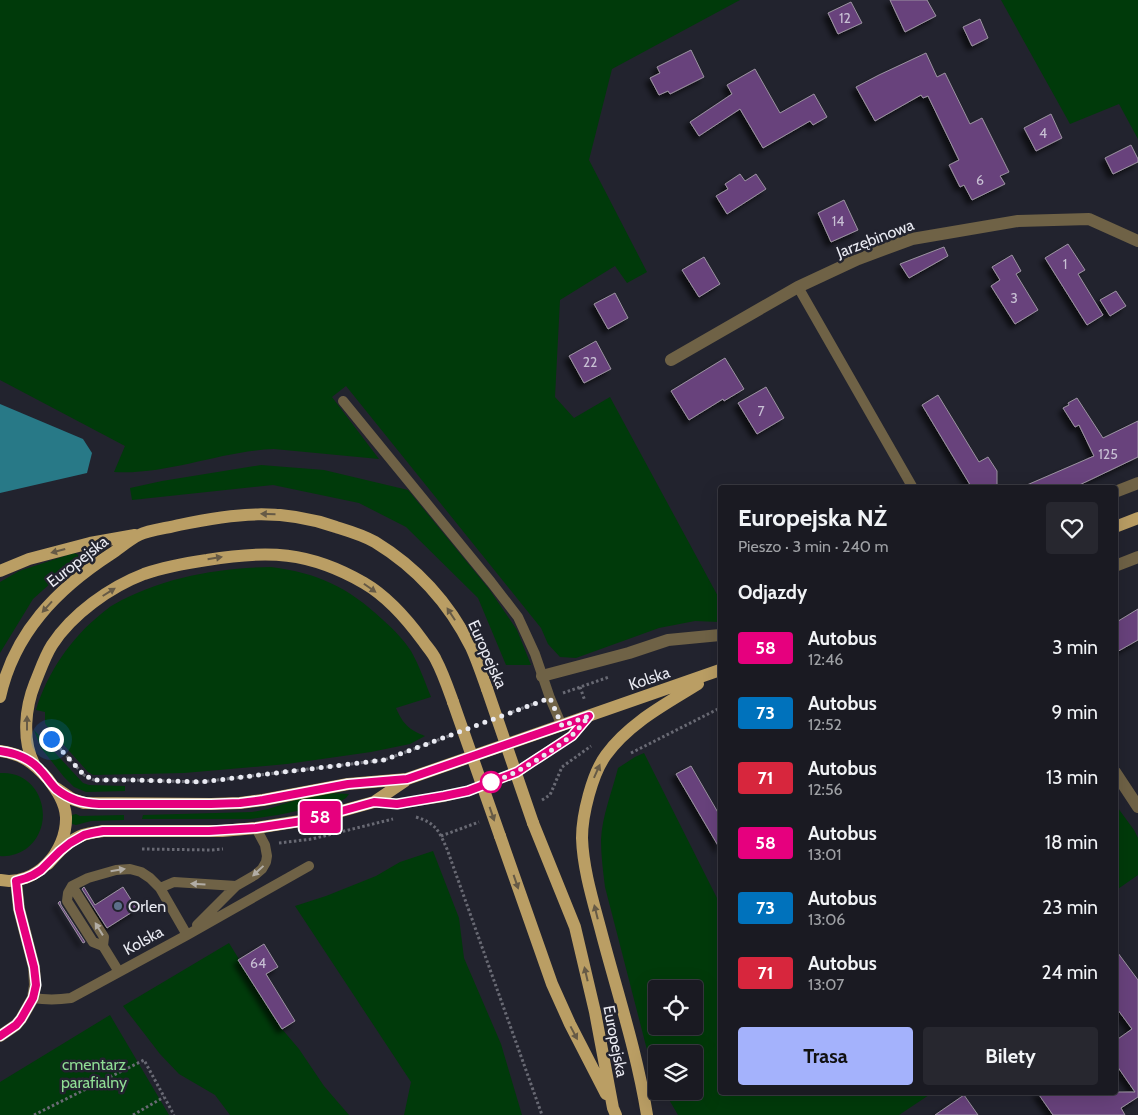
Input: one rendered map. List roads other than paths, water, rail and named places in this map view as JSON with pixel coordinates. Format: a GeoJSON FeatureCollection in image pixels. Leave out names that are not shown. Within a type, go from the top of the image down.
{"type":"FeatureCollection","features":[{"type":"Feature","properties":{"kind":"main road","name":"Europejska"},"geometry":{"type":"LineString","coordinates":[[0,697],[5,679],[20,644],[48,606],[68,585],[84,572],[140,535],[206,519],[253,514],[279,514],[316,520],[360,535],[397,557],[416,573],[446,605],[471,648],[533,824],[575,927],[595,1012],[614,1111]]}},
{"type":"Feature","properties":{"kind":"main road"},"geometry":{"type":"LineString","coordinates":[[1118,526],[1138,518]]}},
{"type":"Feature","properties":{"kind":"main road"},"geometry":{"type":"LineString","coordinates":[[0,571],[29,559],[90,543],[140,535]]}},
{"type":"Feature","properties":{"kind":"main road","name":"Europejska"},"geometry":{"type":"LineString","coordinates":[[34,764],[29,749],[26,717],[31,694],[52,646],[73,620],[83,611],[105,594],[130,580],[167,567],[233,555],[267,554],[310,559],[336,569],[365,584],[392,605],[415,630],[435,658],[453,702],[552,984],[614,1111]]}},
{"type":"Feature","properties":{"kind":"main road"},"geometry":{"type":"LineString","coordinates":[[646,1115],[642,1083],[587,875],[582,837],[584,818],[588,795],[596,773],[605,755],[618,740],[637,723],[718,672]]}},
{"type":"Feature","properties":{"kind":"main road","name":"Kolska"},"geometry":{"type":"LineString","coordinates":[[407,779],[718,672]]}},
{"type":"Feature","properties":{"kind":"main road"},"geometry":{"type":"LineString","coordinates":[[0,751],[19,756],[34,764],[56,788],[60,796],[66,816],[63,837],[48,864]]}},
{"type":"Feature","properties":{"kind":"main road"},"geometry":{"type":"LineString","coordinates":[[56,788],[72,799],[84,803],[211,804],[263,800],[348,784],[407,779]]}},
{"type":"Feature","properties":{"kind":"main road"},"geometry":{"type":"LineString","coordinates":[[0,880],[16,881],[33,875],[48,864],[60,851],[84,835],[103,831],[195,831],[256,828],[309,820],[374,802],[407,779]]}},
{"type":"Feature","properties":{"kind":"street","name":"Jarzębinowa"},"geometry":{"type":"LineString","coordinates":[[671,360],[798,287],[858,259],[912,239],[1018,220],[1089,219],[1138,241]]}},
{"type":"Feature","properties":{"kind":"street"},"geometry":{"type":"LineString","coordinates":[[1118,491],[1138,483]]}},
{"type":"Feature","properties":{"kind":"street"},"geometry":{"type":"LineString","coordinates":[[1118,565],[1138,557]]}},
{"type":"Feature","properties":{"kind":"street"},"geometry":{"type":"LineString","coordinates":[[542,676],[629,654],[668,640],[718,635]]}},
{"type":"Feature","properties":{"kind":"street"},"geometry":{"type":"LineString","coordinates":[[1118,777],[1138,807]]}},
{"type":"Feature","properties":{"kind":"street"},"geometry":{"type":"LineString","coordinates":[[0,1036],[16,1025],[21,1019],[33,998],[36,985],[34,967],[19,909],[16,881]]}},
{"type":"Feature","properties":{"kind":"lane"},"geometry":{"type":"LineString","coordinates":[[798,287],[911,485]]}},
{"type":"Feature","properties":{"kind":"lane"},"geometry":{"type":"LineString","coordinates":[[343,401],[492,582],[518,617],[536,654],[542,676],[562,726]]}},
{"type":"Feature","properties":{"kind":"lane"},"geometry":{"type":"LineString","coordinates":[[374,802],[397,804],[468,791],[517,772],[572,736],[589,716]]}},
{"type":"Feature","properties":{"kind":"lane"},"geometry":{"type":"LineString","coordinates":[[119,972],[103,946],[104,937],[72,886],[88,878],[116,870],[130,869],[141,872],[160,888],[187,935],[236,886],[262,869],[267,856],[265,845],[256,828]]}},
{"type":"Feature","properties":{"kind":"lane","name":"Kolska"},"geometry":{"type":"LineString","coordinates":[[33,998],[60,1000],[71,998],[309,866]]}},
{"type":"Feature","properties":{"kind":"lane"},"geometry":{"type":"LineString","coordinates":[[160,888],[174,882],[236,886]]}},
{"type":"Feature","properties":{"kind":"water"},"geometry":{"type":"Polygon","coordinates":[[[0,404],[83,439],[92,453],[87,473],[0,493],[0,404]]]}},
{"type":"Feature","properties":{"kind":"place","name":"Orlen"},"geometry":{"type":"Point","coordinates":[118,906]}},
{"type":"Feature","properties":{"kind":"park label","name":"cmentarz parafialny"},"geometry":{"type":"Point","coordinates":[94,1073]}}]}
